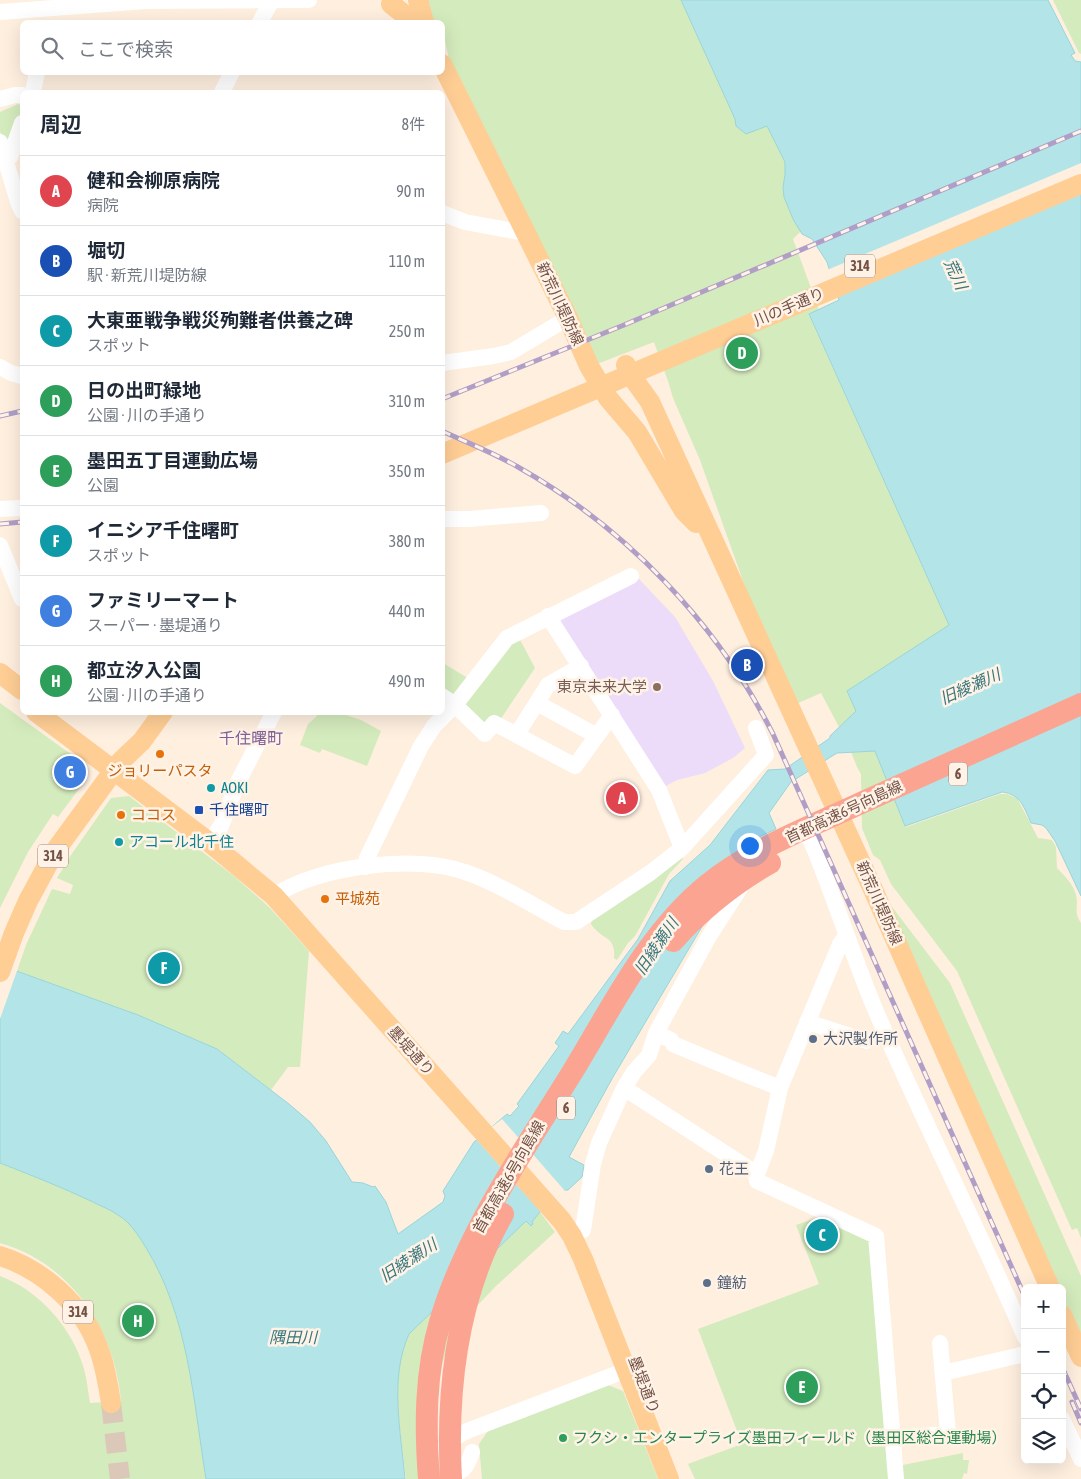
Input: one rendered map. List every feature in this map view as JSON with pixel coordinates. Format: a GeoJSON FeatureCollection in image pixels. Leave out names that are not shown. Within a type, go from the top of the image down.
{"type":"FeatureCollection","features":[{"type":"Feature","properties":{"kind":"highway","name":"首都高速6号向島線"},"geometry":{"type":"LineString","coordinates":[[429,1479],[427,1406],[433,1348],[447,1299],[456,1276],[483,1221],[530,1140],[645,954],[673,918],[707,885],[727,870],[764,849],[1081,704]]}},
{"type":"Feature","properties":{"kind":"highway","name":"首都高速6号向島線"},"geometry":{"type":"LineString","coordinates":[[451,1479],[451,1396],[456,1351],[461,1322],[483,1257],[498,1223],[522,1179],[638,990],[684,928],[717,898],[771,862],[836,830],[1081,718]]}},
{"type":"Feature","properties":{"kind":"highway"},"geometry":{"type":"LineString","coordinates":[[464,1479],[463,1380],[471,1324],[490,1257],[522,1179]]}},
{"type":"Feature","properties":{"kind":"highway"},"geometry":{"type":"LineString","coordinates":[[440,1479],[438,1411],[443,1342],[461,1275],[483,1221]]}},
{"type":"Feature","properties":{"kind":"main road"},"geometry":{"type":"LineString","coordinates":[[418,0],[423,20]]}},
{"type":"Feature","properties":{"kind":"main road"},"geometry":{"type":"LineString","coordinates":[[388,1],[412,20]]}},
{"type":"Feature","properties":{"kind":"main road","name":"新荒川堤防線"},"geometry":{"type":"LineString","coordinates":[[445,70],[568,318],[589,366],[608,398],[637,432],[684,511],[696,523],[704,521]]}},
{"type":"Feature","properties":{"kind":"main road","name":"川の手通り"},"geometry":{"type":"LineString","coordinates":[[634,367],[1081,172]]}},
{"type":"Feature","properties":{"kind":"main road","name":"川の手通り"},"geometry":{"type":"LineString","coordinates":[[445,442],[607,378],[1081,184]]}},
{"type":"Feature","properties":{"kind":"main road","name":"新荒川堤防線"},"geometry":{"type":"LineString","coordinates":[[634,367],[871,885],[1048,1284]]}},
{"type":"Feature","properties":{"kind":"main road","name":"川の手通り"},"geometry":{"type":"LineString","coordinates":[[445,453],[607,378]]}},
{"type":"Feature","properties":{"kind":"main road"},"geometry":{"type":"LineString","coordinates":[[0,673],[20,695]]}},
{"type":"Feature","properties":{"kind":"main road"},"geometry":{"type":"LineString","coordinates":[[0,686],[20,696]]}},
{"type":"Feature","properties":{"kind":"main road","name":"墨堤通り"},"geometry":{"type":"LineString","coordinates":[[40,715],[216,833],[279,892],[553,1202],[583,1230],[670,1479]]}},
{"type":"Feature","properties":{"kind":"main road","name":"墨堤通り"},"geometry":{"type":"LineString","coordinates":[[57,715],[209,842],[279,892]]}},
{"type":"Feature","properties":{"kind":"main road","name":"314"},"geometry":{"type":"LineString","coordinates":[[0,972],[28,901],[47,866],[117,766],[133,735],[147,715]]}},
{"type":"Feature","properties":{"kind":"main road","name":"314"},"geometry":{"type":"LineString","coordinates":[[117,766],[142,741],[160,715]]}},
{"type":"Feature","properties":{"kind":"main road","name":"墨堤通り"},"geometry":{"type":"LineString","coordinates":[[553,1202],[578,1247],[682,1479]]}},
{"type":"Feature","properties":{"kind":"main road","name":"314"},"geometry":{"type":"LineString","coordinates":[[0,1256],[12,1260],[40,1276],[66,1297],[83,1319],[100,1353],[105,1369],[106,1404],[91,1356],[75,1324],[59,1304],[34,1284],[8,1268],[0,1266]]}},
{"type":"Feature","properties":{"kind":"main road"},"geometry":{"type":"LineString","coordinates":[[1066,1324],[1081,1356]]}},
{"type":"Feature","properties":{"kind":"street"},"geometry":{"type":"LineString","coordinates":[[261,20],[271,0]]}},
{"type":"Feature","properties":{"kind":"street"},"geometry":{"type":"LineString","coordinates":[[0,12],[49,16],[73,3],[309,0]]}},
{"type":"Feature","properties":{"kind":"street"},"geometry":{"type":"LineString","coordinates":[[33,90],[36,75]]}},
{"type":"Feature","properties":{"kind":"street"},"geometry":{"type":"LineString","coordinates":[[223,90],[230,75]]}},
{"type":"Feature","properties":{"kind":"street"},"geometry":{"type":"LineString","coordinates":[[0,99],[20,95]]}},
{"type":"Feature","properties":{"kind":"street"},"geometry":{"type":"LineString","coordinates":[[6,159],[10,157],[20,129]]}},
{"type":"Feature","properties":{"kind":"street"},"geometry":{"type":"LineString","coordinates":[[0,142],[20,206]]}},
{"type":"Feature","properties":{"kind":"street"},"geometry":{"type":"LineString","coordinates":[[445,214],[465,222],[490,227],[519,232],[524,229]]}},
{"type":"Feature","properties":{"kind":"street"},"geometry":{"type":"LineString","coordinates":[[445,363],[510,352],[568,318]]}},
{"type":"Feature","properties":{"kind":"street"},"geometry":{"type":"LineString","coordinates":[[0,367],[20,375]]}},
{"type":"Feature","properties":{"kind":"street"},"geometry":{"type":"LineString","coordinates":[[0,509],[20,508]]}},
{"type":"Feature","properties":{"kind":"street"},"geometry":{"type":"LineString","coordinates":[[445,519],[541,513]]}},
{"type":"Feature","properties":{"kind":"street"},"geometry":{"type":"LineString","coordinates":[[0,545],[20,594]]}},
{"type":"Feature","properties":{"kind":"street"},"geometry":{"type":"LineString","coordinates":[[612,715],[575,766],[494,722],[485,734],[449,701],[507,638],[631,576]]}},
{"type":"Feature","properties":{"kind":"street"},"geometry":{"type":"LineString","coordinates":[[548,616],[659,790],[682,848]]}},
{"type":"Feature","properties":{"kind":"street"},"geometry":{"type":"LineString","coordinates":[[517,734],[548,685],[581,666]]}},
{"type":"Feature","properties":{"kind":"street"},"geometry":{"type":"LineString","coordinates":[[537,703],[597,736]]}},
{"type":"Feature","properties":{"kind":"street"},"geometry":{"type":"LineString","coordinates":[[216,833],[221,826],[238,782],[272,715]]}},
{"type":"Feature","properties":{"kind":"street"},"geometry":{"type":"LineString","coordinates":[[365,867],[367,858],[421,746],[441,715]]}},
{"type":"Feature","properties":{"kind":"street"},"geometry":{"type":"LineString","coordinates":[[279,892],[330,872],[365,867],[422,864],[452,868],[485,880],[564,922],[570,923],[583,919],[650,873],[682,848],[766,755],[756,728]]}},
{"type":"Feature","properties":{"kind":"street"},"geometry":{"type":"LineString","coordinates":[[583,1230],[592,1164],[599,1143],[624,1088],[634,1072],[650,1055],[656,1033],[708,938],[742,884],[763,858],[789,838],[800,834],[808,836],[820,862],[846,936],[878,1017],[1021,1329]]}},
{"type":"Feature","properties":{"kind":"street"},"geometry":{"type":"LineString","coordinates":[[846,936],[840,944],[780,1088],[766,1151],[756,1174],[757,1181],[876,1236],[896,1479]]}},
{"type":"Feature","properties":{"kind":"street"},"geometry":{"type":"LineString","coordinates":[[807,1022],[866,1041]]}},
{"type":"Feature","properties":{"kind":"street"},"geometry":{"type":"LineString","coordinates":[[656,1033],[671,1040],[673,1044],[780,1088]]}},
{"type":"Feature","properties":{"kind":"street"},"geometry":{"type":"LineString","coordinates":[[624,1088],[756,1174]]}},
{"type":"Feature","properties":{"kind":"street"},"geometry":{"type":"LineString","coordinates":[[894,1438],[948,1434],[940,1343]]}},
{"type":"Feature","properties":{"kind":"street"},"geometry":{"type":"LineString","coordinates":[[943,1373],[1021,1355]]}},
{"type":"Feature","properties":{"kind":"street"},"geometry":{"type":"LineString","coordinates":[[472,1452],[467,1468],[461,1473],[455,1474],[445,1468],[443,1459],[445,1446],[451,1440],[467,1431],[632,1368]]}},
{"type":"Feature","properties":{"kind":"street"},"geometry":{"type":"LineString","coordinates":[[474,1479],[473,1442],[482,1426]]}},
{"type":"Feature","properties":{"kind":"street"},"geometry":{"type":"LineString","coordinates":[[1066,1427],[1081,1459]]}},
{"type":"Feature","properties":{"kind":"shaded area","name":"東京未来大学"},"geometry":{"type":"Polygon","coordinates":[[[637,577],[675,617],[713,681],[745,748],[733,758],[705,773],[677,780],[662,788],[558,620],[637,577]]]}},
{"type":"Feature","properties":{"kind":"green space"},"geometry":{"type":"Polygon","coordinates":[[[423,0],[681,0],[735,119],[736,126],[767,125],[785,162],[783,187],[793,219],[801,231],[793,239],[819,310],[809,315],[949,625],[847,691],[857,711],[839,727],[821,693],[796,704],[758,623],[700,460],[673,398],[654,342],[597,364],[585,332],[451,69],[445,41],[445,20],[428,20],[423,0]]]}},
{"type":"Feature","properties":{"kind":"green space"},"geometry":{"type":"Polygon","coordinates":[[[1053,0],[1081,0],[1081,54],[1079,53],[1053,0]]]}},
{"type":"Feature","properties":{"kind":"green space"},"geometry":{"type":"Polygon","coordinates":[[[20,104],[20,118],[10,150],[6,150],[0,131],[0,112],[20,104]]]}},
{"type":"Feature","properties":{"kind":"green space"},"geometry":{"type":"Polygon","coordinates":[[[518,636],[535,668],[500,720],[488,727],[463,705],[518,636]]]}},
{"type":"Feature","properties":{"kind":"green space"},"geometry":{"type":"Polygon","coordinates":[[[445,664],[471,680],[455,697],[445,690],[445,664]]]}},
{"type":"Feature","properties":{"kind":"green space"},"geometry":{"type":"Polygon","coordinates":[[[0,703],[83,763],[85,781],[58,817],[53,814],[28,852],[0,908],[0,703]]]}},
{"type":"Feature","properties":{"kind":"green space"},"geometry":{"type":"Polygon","coordinates":[[[317,715],[346,715],[361,720],[381,731],[367,766],[322,749],[320,753],[300,745],[308,724],[317,715]]]}},
{"type":"Feature","properties":{"kind":"green space"},"geometry":{"type":"Polygon","coordinates":[[[875,750],[906,827],[1000,794],[1007,794],[1017,798],[1038,838],[1052,840],[1056,847],[1057,868],[1075,891],[1077,916],[1081,923],[1081,1238],[1077,1228],[1072,1230],[957,971],[891,884],[880,860],[873,855],[862,828],[861,774],[851,752],[875,750]]]}},
{"type":"Feature","properties":{"kind":"green space"},"geometry":{"type":"Polygon","coordinates":[[[129,796],[234,876],[270,908],[309,951],[300,1067],[288,1067],[271,1090],[217,1049],[17,971],[26,945],[52,889],[70,894],[73,885],[57,878],[71,855],[111,798],[129,796]]]}},
{"type":"Feature","properties":{"kind":"green space"},"geometry":{"type":"Polygon","coordinates":[[[681,857],[683,859],[669,874],[635,936],[617,960],[614,958],[613,945],[591,924],[592,918],[681,857]]]}},
{"type":"Feature","properties":{"kind":"green space"},"geometry":{"type":"Polygon","coordinates":[[[880,891],[950,983],[1081,1276],[1081,1342],[1066,1309],[1066,1284],[1055,1284],[880,891]]]}},
{"type":"Feature","properties":{"kind":"green space"},"geometry":{"type":"Polygon","coordinates":[[[0,1163],[112,1211],[126,1221],[142,1242],[160,1273],[180,1330],[193,1389],[206,1479],[0,1479],[0,1276],[14,1282],[41,1301],[63,1326],[79,1354],[85,1373],[90,1403],[121,1401],[110,1349],[99,1325],[85,1303],[68,1283],[48,1266],[25,1253],[0,1243],[0,1163]]]}},
{"type":"Feature","properties":{"kind":"green space"},"geometry":{"type":"Polygon","coordinates":[[[540,1212],[555,1232],[496,1286],[452,1332],[436,1385],[436,1479],[406,1479],[399,1424],[398,1387],[399,1369],[409,1334],[526,1221],[532,1226],[531,1222],[540,1212]]]}},
{"type":"Feature","properties":{"kind":"green space"},"geometry":{"type":"Polygon","coordinates":[[[822,1216],[872,1238],[892,1479],[695,1479],[688,1464],[742,1444],[698,1329],[819,1284],[796,1225],[822,1216]]]}},
{"type":"Feature","properties":{"kind":"green space","name":"フクシ・エンタープライズ墨田フィールド（墨田区総合運動場）"},"geometry":{"type":"Polygon","coordinates":[[[608,1385],[623,1391],[658,1479],[482,1479],[479,1444],[488,1431],[608,1385]]]}},
{"type":"Feature","properties":{"kind":"green space"},"geometry":{"type":"Polygon","coordinates":[[[963,1453],[963,1460],[969,1460],[967,1474],[964,1473],[962,1479],[898,1479],[898,1466],[963,1453]]]}},
{"type":"Feature","properties":{"kind":"water"},"geometry":{"type":"Polygon","coordinates":[[[681,0],[1048,0],[1075,53],[1071,55],[1075,61],[1081,62],[1081,896],[1055,841],[1046,828],[1042,825],[1031,823],[1018,799],[1008,793],[1002,792],[905,826],[875,751],[837,753],[791,782],[769,813],[776,829],[759,837],[745,854],[613,1077],[569,1157],[584,1165],[582,1177],[539,1213],[531,1226],[526,1221],[409,1334],[399,1369],[398,1387],[399,1424],[405,1479],[206,1479],[193,1389],[180,1330],[160,1273],[142,1242],[126,1221],[112,1211],[0,1163],[0,965],[138,1015],[217,1049],[310,1122],[326,1141],[352,1182],[375,1186],[386,1202],[398,1234],[443,1202],[445,1196],[443,1191],[474,1142],[507,1114],[510,1116],[519,1106],[517,1104],[559,1046],[555,1043],[563,1031],[568,1034],[638,939],[670,881],[710,845],[768,770],[785,769],[830,738],[856,711],[847,691],[949,625],[809,314],[839,300],[827,262],[812,239],[802,234],[793,219],[784,197],[785,162],[767,126],[746,134],[736,126],[735,119],[681,0]]]}},
{"type":"Feature","properties":{"kind":"pier"},"geometry":{"type":"Polygon","coordinates":[[[1081,163],[1081,193],[836,297],[827,270],[1081,163]]]}},
{"type":"Feature","properties":{"kind":"pier"},"geometry":{"type":"Polygon","coordinates":[[[0,962],[18,968],[0,1019],[0,962]]]}},
{"type":"Feature","properties":{"kind":"pier"},"geometry":{"type":"Polygon","coordinates":[[[502,1119],[565,1191],[541,1212],[476,1139],[502,1119]]]}},
{"type":"Feature","properties":{"kind":"tunnel"},"geometry":{"type":"LineString","coordinates":[[111,1403],[120,1479]]}},
{"type":"Feature","properties":{"kind":"railway"},"geometry":{"type":"LineString","coordinates":[[445,398],[624,325],[1081,131]]}},
{"type":"Feature","properties":{"kind":"railway"},"geometry":{"type":"LineString","coordinates":[[0,416],[20,411]]}},
{"type":"Feature","properties":{"kind":"railway"},"geometry":{"type":"LineString","coordinates":[[445,432],[518,467],[558,491],[596,519],[665,582],[725,654],[773,734],[1021,1288]]}},
{"type":"Feature","properties":{"kind":"railway"},"geometry":{"type":"LineString","coordinates":[[0,524],[20,522]]}},
{"type":"Feature","properties":{"kind":"railway"},"geometry":{"type":"LineString","coordinates":[[1065,1374],[1081,1409]]}},
{"type":"Feature","properties":{"kind":"railway"},"geometry":{"type":"LineString","coordinates":[[1072,1402],[1081,1423]]}},
{"type":"Feature","properties":{"kind":"place","name":"日の出町緑地"},"geometry":{"type":"Point","coordinates":[742,353]}},
{"type":"Feature","properties":{"kind":"place","name":"堀切"},"geometry":{"type":"Point","coordinates":[747,665]}},
{"type":"Feature","properties":{"kind":"place","name":"東京未来大学"},"geometry":{"type":"Point","coordinates":[657,687]}},
{"type":"Feature","properties":{"kind":"place","name":"ジョリーパスタ"},"geometry":{"type":"Point","coordinates":[160,754]}},
{"type":"Feature","properties":{"kind":"place","name":"ファミリーマート"},"geometry":{"type":"Point","coordinates":[70,772]}},
{"type":"Feature","properties":{"kind":"place","name":"AOKI"},"geometry":{"type":"Point","coordinates":[211,788]}},
{"type":"Feature","properties":{"kind":"place","name":"健和会柳原病院"},"geometry":{"type":"Point","coordinates":[622,798]}},
{"type":"Feature","properties":{"kind":"place","name":"千住曙町"},"geometry":{"type":"Point","coordinates":[199,810]}},
{"type":"Feature","properties":{"kind":"place","name":"ココス"},"geometry":{"type":"Point","coordinates":[121,815]}},
{"type":"Feature","properties":{"kind":"place","name":"アコール北千住"},"geometry":{"type":"Point","coordinates":[119,842]}},
{"type":"Feature","properties":{"kind":"place","name":"平城苑"},"geometry":{"type":"Point","coordinates":[325,899]}},
{"type":"Feature","properties":{"kind":"place","name":"イニシア千住曙町"},"geometry":{"type":"Point","coordinates":[164,968]}},
{"type":"Feature","properties":{"kind":"place","name":"大沢製作所"},"geometry":{"type":"Point","coordinates":[813,1039]}},
{"type":"Feature","properties":{"kind":"place","name":"花王"},"geometry":{"type":"Point","coordinates":[709,1169]}},
{"type":"Feature","properties":{"kind":"place","name":"大東亜戦争戦災殉難者供養之碑"},"geometry":{"type":"Point","coordinates":[822,1235]}},
{"type":"Feature","properties":{"kind":"place","name":"鐘紡"},"geometry":{"type":"Point","coordinates":[707,1283]}},
{"type":"Feature","properties":{"kind":"place","name":"都立汐入公園"},"geometry":{"type":"Point","coordinates":[138,1321]}},
{"type":"Feature","properties":{"kind":"place","name":"墨田五丁目運動広場"},"geometry":{"type":"Point","coordinates":[802,1387]}},
{"type":"Feature","properties":{"kind":"place","name":"フクシ・エンタープライズ墨田フィールド（墨田区総合運動場）"},"geometry":{"type":"Point","coordinates":[563,1438]}},
{"type":"Feature","properties":{"kind":"district","name":"千住曙町"},"geometry":{"type":"Point","coordinates":[251,738]}},
{"type":"Feature","properties":{"kind":"water label","name":"荒川"},"geometry":{"type":"Point","coordinates":[956,274]}},
{"type":"Feature","properties":{"kind":"water label","name":"旧綾瀬川"},"geometry":{"type":"Point","coordinates":[970,686]}},
{"type":"Feature","properties":{"kind":"water label","name":"旧綾瀬川"},"geometry":{"type":"Point","coordinates":[656,946]}},
{"type":"Feature","properties":{"kind":"water label","name":"旧綾瀬川"},"geometry":{"type":"Point","coordinates":[408,1260]}},
{"type":"Feature","properties":{"kind":"water label","name":"隅田川"},"geometry":{"type":"Point","coordinates":[293,1337]}}]}
